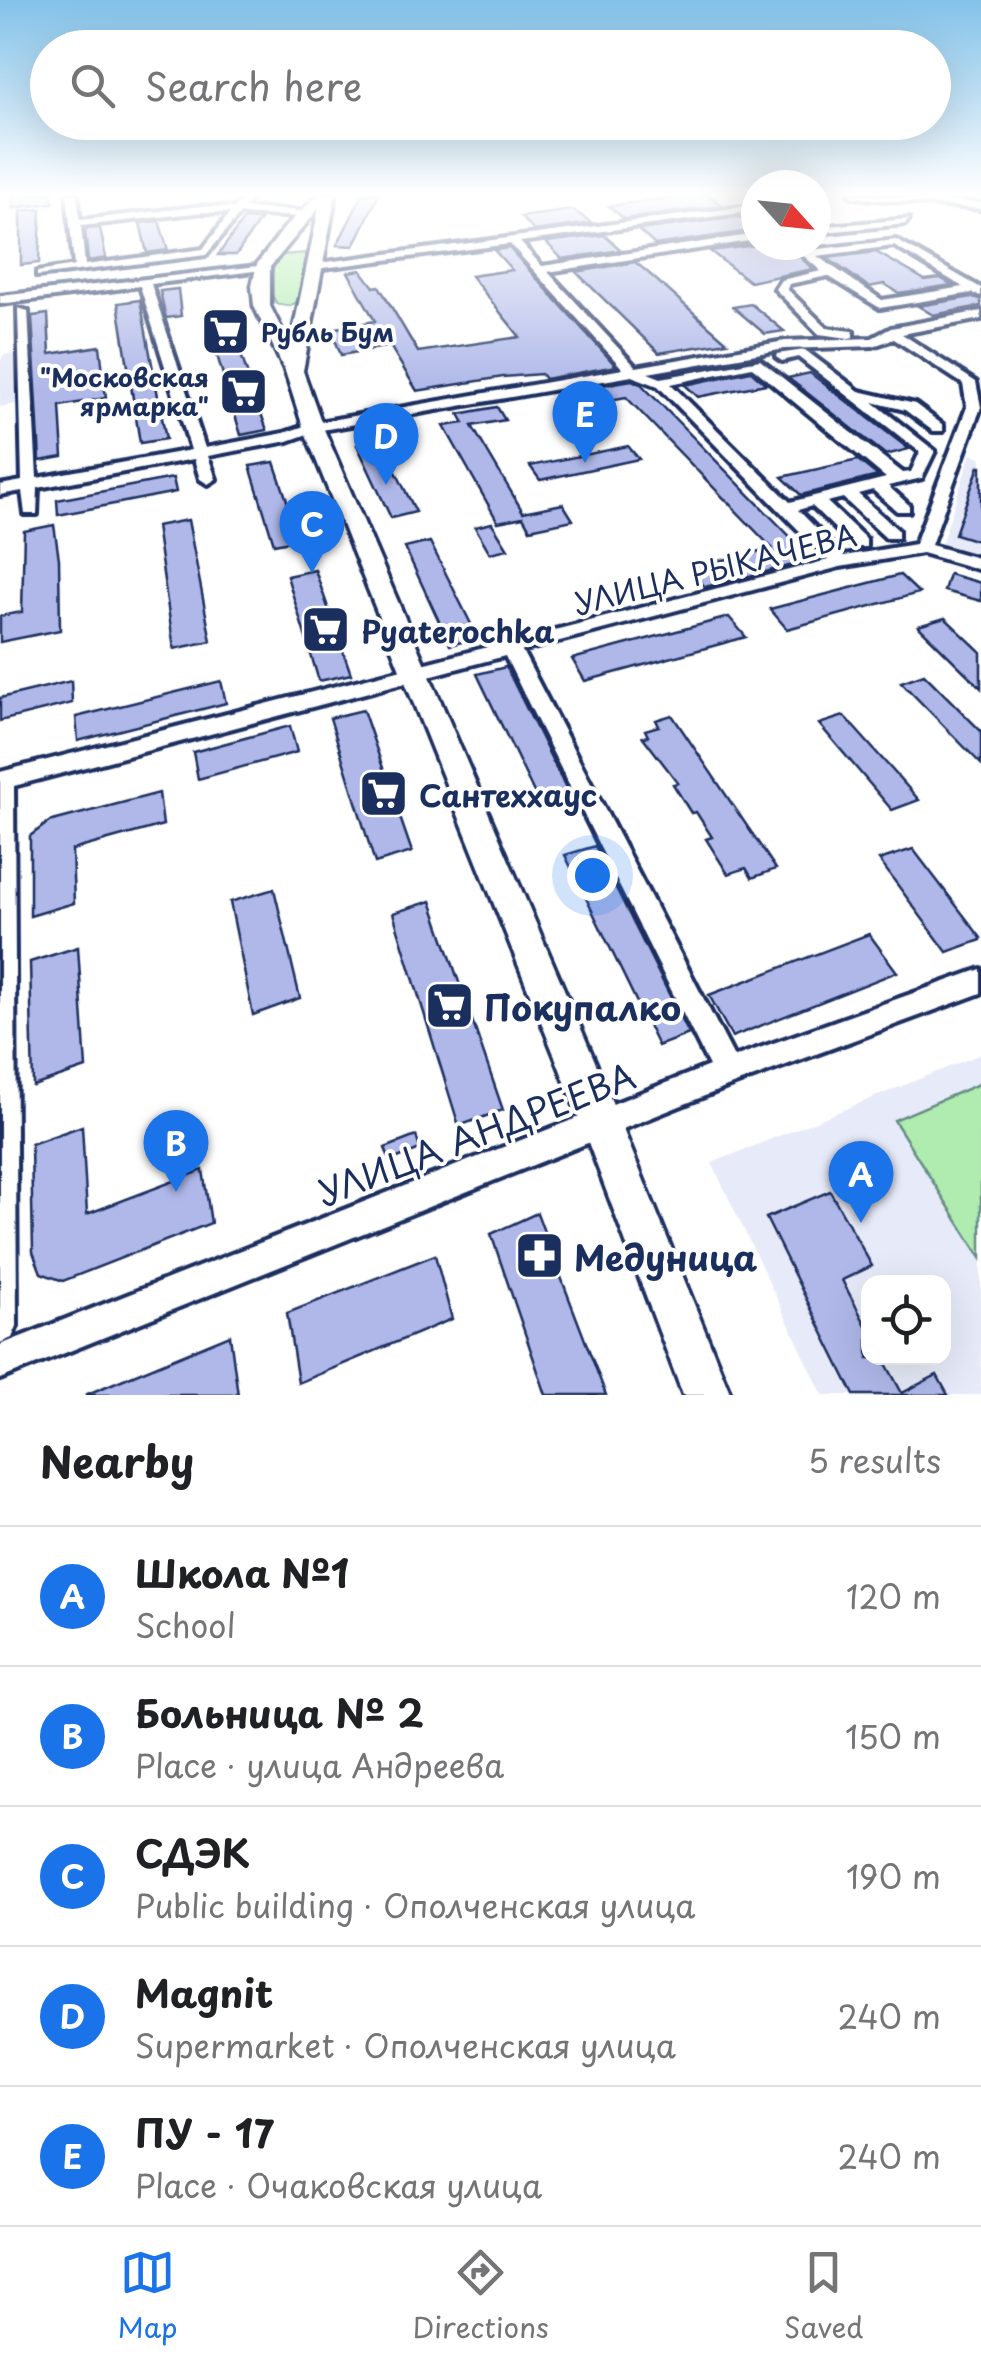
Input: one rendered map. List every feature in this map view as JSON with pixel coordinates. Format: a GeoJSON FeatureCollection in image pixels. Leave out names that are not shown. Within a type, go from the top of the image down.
{"type":"FeatureCollection","features":[{"type":"Feature","properties":{"kind":"highway"},"geometry":{"type":"LineString","coordinates":[[268,259],[262,267],[262,306],[294,372],[313,428],[600,1124],[707,1395]]}},
{"type":"Feature","properties":{"kind":"highway"},"geometry":{"type":"LineString","coordinates":[[294,372],[317,259]]}},
{"type":"Feature","properties":{"kind":"highway"},"geometry":{"type":"LineString","coordinates":[[262,306],[292,310],[305,303]]}},
{"type":"Feature","properties":{"kind":"street"},"geometry":{"type":"LineString","coordinates":[[79,259],[80,268]]}},
{"type":"Feature","properties":{"kind":"street"},"geometry":{"type":"LineString","coordinates":[[41,274],[150,259]]}},
{"type":"Feature","properties":{"kind":"street"},"geometry":{"type":"LineString","coordinates":[[315,266],[372,259]]}},
{"type":"Feature","properties":{"kind":"street"},"geometry":{"type":"LineString","coordinates":[[530,259],[632,372],[660,382],[840,562]]}},
{"type":"Feature","properties":{"kind":"street"},"geometry":{"type":"LineString","coordinates":[[540,270],[611,259]]}},
{"type":"Feature","properties":{"kind":"street"},"geometry":{"type":"LineString","coordinates":[[924,259],[977,291]]}},
{"type":"Feature","properties":{"kind":"street"},"geometry":{"type":"LineString","coordinates":[[815,260],[880,304],[977,291]]}},
{"type":"Feature","properties":{"kind":"street"},"geometry":{"type":"LineString","coordinates":[[0,300],[262,267]]}},
{"type":"Feature","properties":{"kind":"street"},"geometry":{"type":"LineString","coordinates":[[830,272],[784,282],[781,289],[823,331],[891,332],[981,315]]}},
{"type":"Feature","properties":{"kind":"street"},"geometry":{"type":"LineString","coordinates":[[144,281],[208,479]]}},
{"type":"Feature","properties":{"kind":"street"},"geometry":{"type":"LineString","coordinates":[[22,312],[31,511]]}},
{"type":"Feature","properties":{"kind":"street"},"geometry":{"type":"LineString","coordinates":[[0,490],[288,437],[313,428],[785,345],[873,342],[894,335],[891,332]]}},
{"type":"Feature","properties":{"kind":"street"},"geometry":{"type":"LineString","coordinates":[[891,332],[974,379],[978,406],[972,438],[922,548],[981,565]]}},
{"type":"Feature","properties":{"kind":"street"},"geometry":{"type":"LineString","coordinates":[[660,382],[800,353],[928,451],[917,474],[786,508]]}},
{"type":"Feature","properties":{"kind":"street"},"geometry":{"type":"LineString","coordinates":[[756,363],[892,475],[902,478]]}},
{"type":"Feature","properties":{"kind":"street"},"geometry":{"type":"LineString","coordinates":[[853,393],[910,407],[938,428]]}},
{"type":"Feature","properties":{"kind":"street"},"geometry":{"type":"LineString","coordinates":[[878,486],[903,508]]}},
{"type":"Feature","properties":{"kind":"street"},"geometry":{"type":"LineString","coordinates":[[847,493],[892,534]]}},
{"type":"Feature","properties":{"kind":"street"},"geometry":{"type":"LineString","coordinates":[[816,501],[860,542]]}},
{"type":"Feature","properties":{"kind":"street","name":"УЛИЦА РЫКАЧЕВА"},"geometry":{"type":"LineString","coordinates":[[1,780],[840,562],[922,548]]}},
{"type":"Feature","properties":{"kind":"street"},"geometry":{"type":"LineString","coordinates":[[511,648],[728,1073]]}},
{"type":"Feature","properties":{"kind":"street"},"geometry":{"type":"LineString","coordinates":[[0,1326],[1,780]]}},
{"type":"Feature","properties":{"kind":"street","name":"УЛИЦА АНДРЕЕВА"},"geometry":{"type":"LineString","coordinates":[[0,1362],[728,1073],[981,980]]}},
{"type":"Feature","properties":{"kind":"shaded area"},"geometry":{"type":"Polygon","coordinates":[[[20,352],[20,403],[0,407],[0,363],[3,355],[20,352]]]}},
{"type":"Feature","properties":{"kind":"shaded area"},"geometry":{"type":"Polygon","coordinates":[[[971,454],[981,457],[981,556],[941,545],[971,454]]]}},
{"type":"Feature","properties":{"kind":"shaded area"},"geometry":{"type":"Polygon","coordinates":[[[981,1054],[981,1395],[823,1395],[712,1163],[981,1054]]]}},
{"type":"Feature","properties":{"kind":"green space"},"geometry":{"type":"Polygon","coordinates":[[[306,259],[297,302],[290,306],[277,304],[273,298],[271,273],[277,261],[306,259]]]}},
{"type":"Feature","properties":{"kind":"green space"},"geometry":{"type":"Polygon","coordinates":[[[981,1083],[981,1258],[894,1120],[981,1083]]]}},
{"type":"Feature","properties":{"kind":"building"},"geometry":{"type":"Polygon","coordinates":[[[21,259],[39,259],[39,263],[21,265],[21,259]]]}},
{"type":"Feature","properties":{"kind":"building"},"geometry":{"type":"Polygon","coordinates":[[[502,259],[519,259],[616,366],[545,379],[541,374],[503,377],[417,391],[390,346],[341,355],[331,329],[375,321],[348,272],[361,270],[374,287],[379,286],[418,352],[520,337],[471,276],[512,270],[502,259]]]}},
{"type":"Feature","properties":{"kind":"building"},"geometry":{"type":"Polygon","coordinates":[[[720,259],[803,260],[813,269],[750,282],[720,259]]]}},
{"type":"Feature","properties":{"kind":"building"},"geometry":{"type":"Polygon","coordinates":[[[888,259],[925,280],[940,278],[952,285],[899,293],[884,284],[869,287],[830,260],[888,259]]]}},
{"type":"Feature","properties":{"kind":"building"},"geometry":{"type":"Polygon","coordinates":[[[635,262],[727,342],[659,353],[576,272],[635,262]]]}},
{"type":"Feature","properties":{"kind":"building"},"geometry":{"type":"Polygon","coordinates":[[[178,289],[181,316],[166,318],[160,291],[178,289]]]}},
{"type":"Feature","properties":{"kind":"building"},"geometry":{"type":"Polygon","coordinates":[[[981,299],[981,306],[933,315],[918,306],[981,299]]]}},
{"type":"Feature","properties":{"kind":"building"},"geometry":{"type":"Polygon","coordinates":[[[140,300],[166,439],[140,443],[118,303],[140,300]]]}},
{"type":"Feature","properties":{"kind":"building"},"geometry":{"type":"Polygon","coordinates":[[[751,304],[784,331],[765,334],[733,307],[751,304]]]}},
{"type":"Feature","properties":{"kind":"building"},"geometry":{"type":"Polygon","coordinates":[[[48,314],[50,354],[100,346],[106,398],[60,406],[63,457],[40,461],[32,316],[48,314]]]}},
{"type":"Feature","properties":{"kind":"building"},"geometry":{"type":"Polygon","coordinates":[[[230,322],[267,430],[241,435],[208,325],[230,322]]]}},
{"type":"Feature","properties":{"kind":"building"},"geometry":{"type":"Polygon","coordinates":[[[751,371],[766,384],[698,397],[685,385],[751,371]]]}},
{"type":"Feature","properties":{"kind":"building"},"geometry":{"type":"Polygon","coordinates":[[[810,373],[909,449],[886,455],[788,378],[810,373]]]}},
{"type":"Feature","properties":{"kind":"building"},"geometry":{"type":"Polygon","coordinates":[[[632,380],[641,384],[813,560],[705,587],[690,568],[772,548],[626,397],[567,408],[556,393],[632,380]]]}},
{"type":"Feature","properties":{"kind":"building"},"geometry":{"type":"Polygon","coordinates":[[[497,407],[505,420],[472,426],[523,512],[563,504],[573,520],[530,529],[523,517],[498,522],[444,426],[464,423],[459,414],[497,407]]]}},
{"type":"Feature","properties":{"kind":"building"},"geometry":{"type":"Polygon","coordinates":[[[380,440],[416,512],[391,518],[357,445],[380,440]]]}},
{"type":"Feature","properties":{"kind":"building"},"geometry":{"type":"Polygon","coordinates":[[[628,446],[639,459],[540,480],[530,466],[628,446]]]}},
{"type":"Feature","properties":{"kind":"building"},"geometry":{"type":"Polygon","coordinates":[[[858,460],[878,476],[801,495],[782,477],[858,460]]]}},
{"type":"Feature","properties":{"kind":"building"},"geometry":{"type":"Polygon","coordinates":[[[274,462],[300,539],[274,544],[250,466],[274,462]]]}},
{"type":"Feature","properties":{"kind":"building"},"geometry":{"type":"Polygon","coordinates":[[[981,466],[981,542],[955,534],[981,466]]]}},
{"type":"Feature","properties":{"kind":"building"},"geometry":{"type":"Polygon","coordinates":[[[173,478],[176,492],[58,515],[57,500],[173,478]]]}},
{"type":"Feature","properties":{"kind":"building"},"geometry":{"type":"Polygon","coordinates":[[[188,520],[211,641],[174,649],[156,526],[188,520]]]}},
{"type":"Feature","properties":{"kind":"building"},"geometry":{"type":"Polygon","coordinates":[[[492,523],[508,549],[490,553],[475,527],[492,523]]]}},
{"type":"Feature","properties":{"kind":"building"},"geometry":{"type":"Polygon","coordinates":[[[54,525],[59,559],[60,630],[0,642],[0,616],[22,612],[24,531],[54,525]]]}},
{"type":"Feature","properties":{"kind":"building"},"geometry":{"type":"Polygon","coordinates":[[[430,542],[478,638],[450,645],[405,548],[430,542]]]}},
{"type":"Feature","properties":{"kind":"building"},"geometry":{"type":"Polygon","coordinates":[[[315,570],[351,674],[319,681],[287,576],[315,570]]]}},
{"type":"Feature","properties":{"kind":"building"},"geometry":{"type":"Polygon","coordinates":[[[949,574],[981,583],[981,601],[944,591],[949,574]]]}},
{"type":"Feature","properties":{"kind":"building"},"geometry":{"type":"Polygon","coordinates":[[[900,575],[919,593],[787,629],[770,609],[900,575]]]}},
{"type":"Feature","properties":{"kind":"building"},"geometry":{"type":"Polygon","coordinates":[[[729,617],[746,637],[585,681],[572,659],[729,617]]]}},
{"type":"Feature","properties":{"kind":"building"},"geometry":{"type":"Polygon","coordinates":[[[945,618],[981,652],[981,688],[918,626],[945,618]]]}},
{"type":"Feature","properties":{"kind":"building"},"geometry":{"type":"Polygon","coordinates":[[[506,667],[570,796],[540,805],[477,674],[506,667]]]}},
{"type":"Feature","properties":{"kind":"building"},"geometry":{"type":"Polygon","coordinates":[[[924,674],[981,731],[981,764],[901,682],[924,674]]]}},
{"type":"Feature","properties":{"kind":"building"},"geometry":{"type":"Polygon","coordinates":[[[71,681],[72,703],[0,721],[0,698],[71,681]]]}},
{"type":"Feature","properties":{"kind":"building"},"geometry":{"type":"Polygon","coordinates":[[[221,681],[226,703],[78,741],[76,717],[221,681]]]}},
{"type":"Feature","properties":{"kind":"building"},"geometry":{"type":"Polygon","coordinates":[[[363,710],[412,852],[375,863],[330,718],[363,710]]]}},
{"type":"Feature","properties":{"kind":"building"},"geometry":{"type":"Polygon","coordinates":[[[672,715],[776,869],[752,878],[746,868],[728,874],[706,839],[712,837],[696,812],[691,813],[673,784],[678,783],[643,737],[648,736],[645,730],[659,726],[656,720],[672,715]]]}},
{"type":"Feature","properties":{"kind":"building"},"geometry":{"type":"Polygon","coordinates":[[[844,716],[919,800],[892,810],[819,724],[844,716]]]}},
{"type":"Feature","properties":{"kind":"building"},"geometry":{"type":"Polygon","coordinates":[[[290,726],[297,752],[198,779],[193,752],[290,726]]]}},
{"type":"Feature","properties":{"kind":"building"},"geometry":{"type":"Polygon","coordinates":[[[159,793],[163,825],[72,850],[74,903],[30,916],[30,836],[49,822],[159,793]]]}},
{"type":"Feature","properties":{"kind":"building"},"geometry":{"type":"Polygon","coordinates":[[[595,846],[689,1034],[658,1046],[565,855],[595,846]]]}},
{"type":"Feature","properties":{"kind":"building"},"geometry":{"type":"Polygon","coordinates":[[[913,849],[981,940],[947,952],[879,860],[913,849]]]}},
{"type":"Feature","properties":{"kind":"building"},"geometry":{"type":"Polygon","coordinates":[[[274,889],[300,998],[253,1015],[230,902],[274,889]]]}},
{"type":"Feature","properties":{"kind":"building"},"geometry":{"type":"Polygon","coordinates":[[[431,901],[503,1110],[459,1126],[393,913],[431,901]]]}},
{"type":"Feature","properties":{"kind":"building"},"geometry":{"type":"Polygon","coordinates":[[[869,934],[897,972],[732,1037],[709,995],[869,934]]]}},
{"type":"Feature","properties":{"kind":"building"},"geometry":{"type":"Polygon","coordinates":[[[78,947],[86,1068],[33,1086],[30,962],[78,947]]]}},
{"type":"Feature","properties":{"kind":"building"},"geometry":{"type":"Polygon","coordinates":[[[82,1126],[87,1214],[203,1170],[211,1223],[63,1281],[41,1273],[33,1252],[31,1144],[82,1126]]]}},
{"type":"Feature","properties":{"kind":"building"},"geometry":{"type":"Polygon","coordinates":[[[416,1136],[420,1149],[390,1161],[385,1148],[416,1136]]]}},
{"type":"Feature","properties":{"kind":"building"},"geometry":{"type":"Polygon","coordinates":[[[830,1191],[872,1266],[842,1280],[861,1316],[861,1365],[887,1365],[902,1393],[937,1375],[948,1395],[854,1395],[766,1218],[830,1191]]]}},
{"type":"Feature","properties":{"kind":"building"},"geometry":{"type":"Polygon","coordinates":[[[537,1213],[606,1395],[546,1395],[491,1234],[537,1213]]]}},
{"type":"Feature","properties":{"kind":"building"},"geometry":{"type":"Polygon","coordinates":[[[435,1255],[452,1319],[298,1383],[287,1313],[435,1255]]]}},
{"type":"Feature","properties":{"kind":"building"},"geometry":{"type":"Polygon","coordinates":[[[230,1335],[238,1395],[85,1395],[230,1335]]]}},
{"type":"Feature","properties":{"kind":"place","name":"Рубль Бум"},"geometry":{"type":"Point","coordinates":[226,332]}},
{"type":"Feature","properties":{"kind":"place","name":"\"Московская ярмарка\""},"geometry":{"type":"Point","coordinates":[244,391]}},
{"type":"Feature","properties":{"kind":"place","name":"ПУ - 17"},"geometry":{"type":"Point","coordinates":[585,463]}},
{"type":"Feature","properties":{"kind":"place","name":"Magnit"},"geometry":{"type":"Point","coordinates":[386,485]}},
{"type":"Feature","properties":{"kind":"place","name":"СДЭК"},"geometry":{"type":"Point","coordinates":[312,573]}},
{"type":"Feature","properties":{"kind":"place","name":"Pyaterochka"},"geometry":{"type":"Point","coordinates":[326,630]}},
{"type":"Feature","properties":{"kind":"place","name":"Сантеххаус"},"geometry":{"type":"Point","coordinates":[384,794]}},
{"type":"Feature","properties":{"kind":"place","name":"Покупалко"},"geometry":{"type":"Point","coordinates":[449,1006]}},
{"type":"Feature","properties":{"kind":"place","name":"Больница № 2"},"geometry":{"type":"Point","coordinates":[176,1192]}},
{"type":"Feature","properties":{"kind":"place","name":"Школа №1"},"geometry":{"type":"Point","coordinates":[861,1223]}},
{"type":"Feature","properties":{"kind":"place","name":"Медуница"},"geometry":{"type":"Point","coordinates":[539,1256]}}]}
